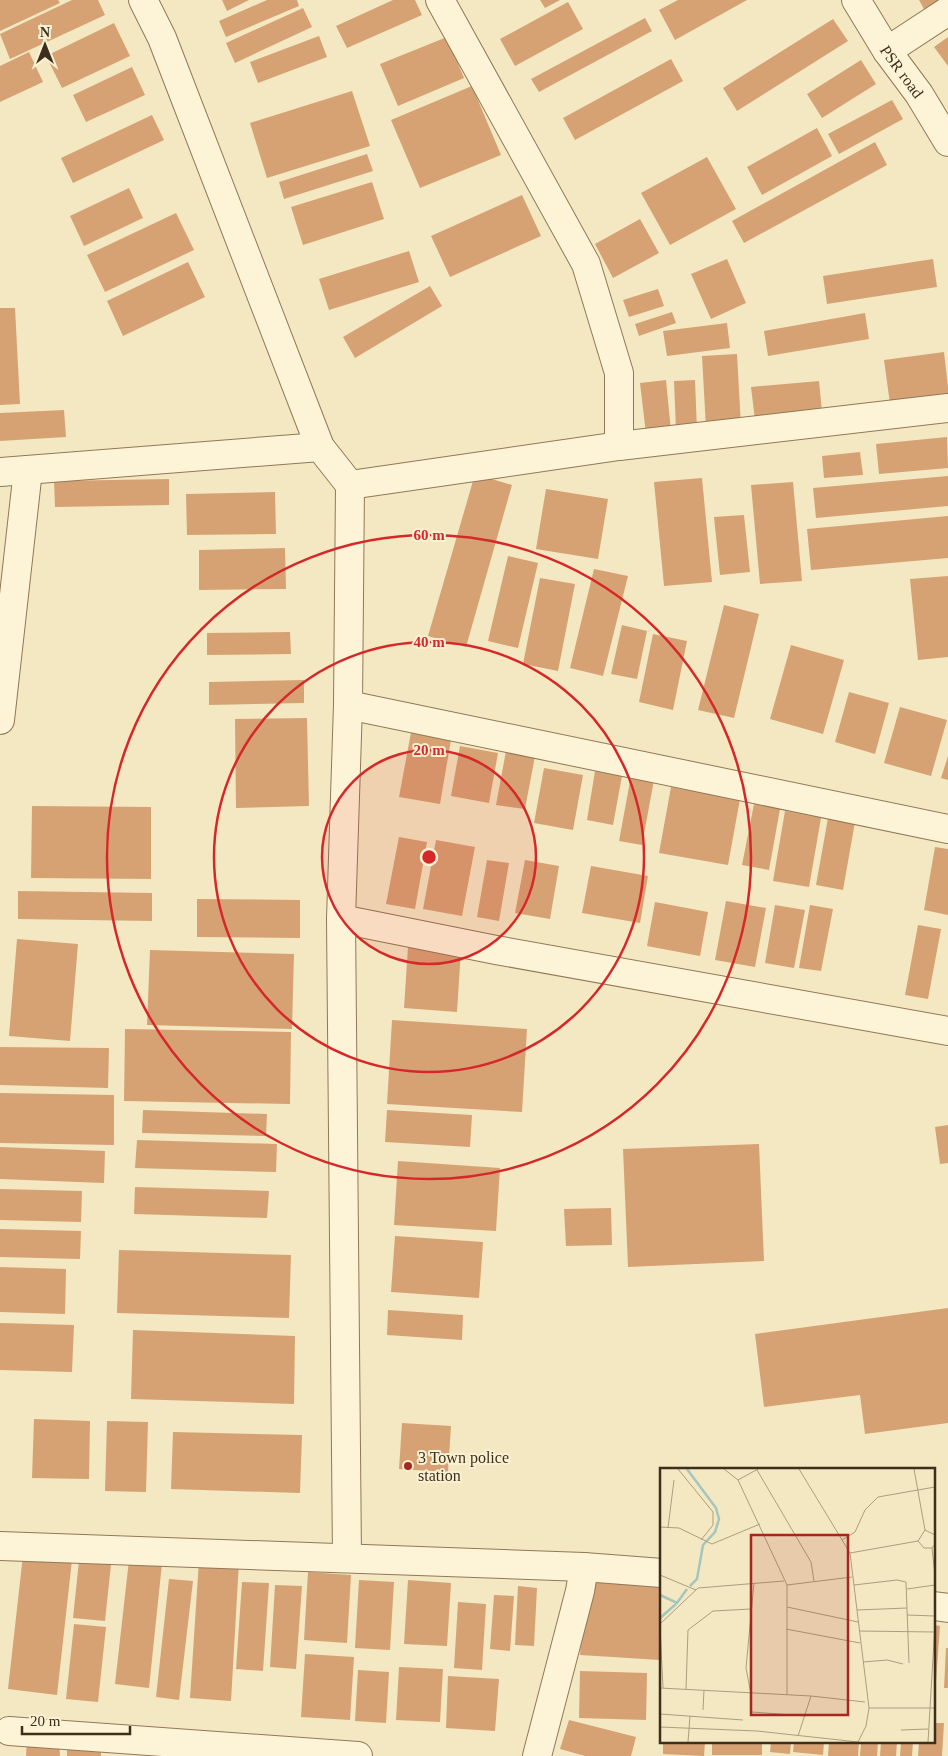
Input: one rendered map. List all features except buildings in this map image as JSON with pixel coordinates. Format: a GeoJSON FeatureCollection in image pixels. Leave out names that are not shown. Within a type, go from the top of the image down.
{"type":"FeatureCollection","features":[{"type":"Feature","properties":{"kind":"street"},"geometry":{"type":"LineString","coordinates":[[143,0],[162,38],[320,447],[350,485],[348,705],[341,919],[347,1558]]}},
{"type":"Feature","properties":{"kind":"street"},"geometry":{"type":"LineString","coordinates":[[440,0],[586,264],[619,373],[619,446]]}},
{"type":"Feature","properties":{"kind":"street","name":"PSR road"},"geometry":{"type":"LineString","coordinates":[[856,0],[887,51],[919,94],[948,142]]}},
{"type":"Feature","properties":{"kind":"street"},"geometry":{"type":"LineString","coordinates":[[887,51],[948,11]]}},
{"type":"Feature","properties":{"kind":"street"},"geometry":{"type":"LineString","coordinates":[[350,485],[619,446],[948,408]]}},
{"type":"Feature","properties":{"kind":"street"},"geometry":{"type":"LineString","coordinates":[[0,472],[320,447]]}},
{"type":"Feature","properties":{"kind":"street"},"geometry":{"type":"LineString","coordinates":[[0,720],[28,470]]}},
{"type":"Feature","properties":{"kind":"street"},"geometry":{"type":"LineString","coordinates":[[348,705],[948,829]]}},
{"type":"Feature","properties":{"kind":"street"},"geometry":{"type":"LineString","coordinates":[[341,919],[496,950],[948,1031]]}},
{"type":"Feature","properties":{"kind":"street"},"geometry":{"type":"LineString","coordinates":[[0,1546],[584,1567],[660,1573]]}},
{"type":"Feature","properties":{"kind":"street"},"geometry":{"type":"LineString","coordinates":[[537,1756],[580,1591],[584,1567]]}},
{"type":"Feature","properties":{"kind":"street"},"geometry":{"type":"LineString","coordinates":[[9,1732],[358,1756]]}},
{"type":"Feature","properties":{"kind":"place","name":"3 Town police station"},"geometry":{"type":"Point","coordinates":[408,1466]}}]}
